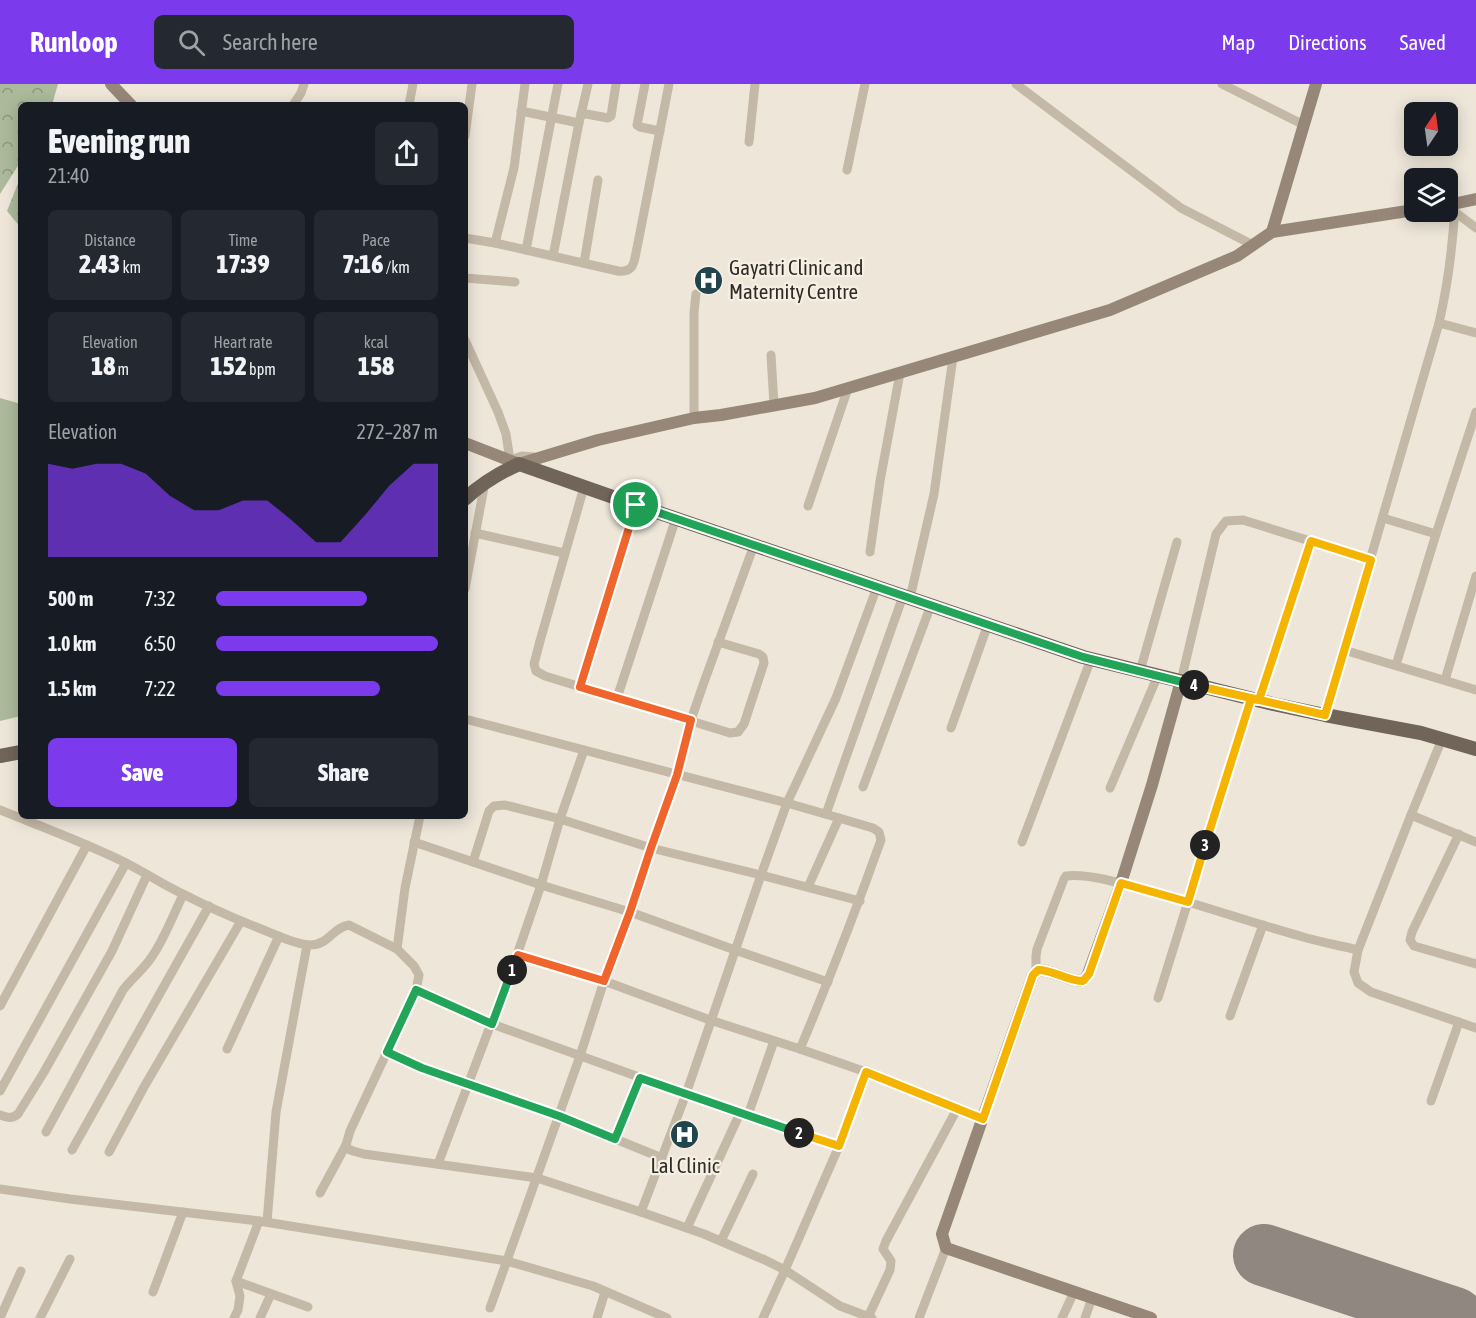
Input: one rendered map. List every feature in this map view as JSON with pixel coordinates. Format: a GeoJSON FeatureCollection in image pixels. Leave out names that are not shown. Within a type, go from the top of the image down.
{"type":"FeatureCollection","features":[{"type":"Feature","properties":{"kind":"main road"},"geometry":{"type":"LineString","coordinates":[[468,496],[484,482],[515,462],[1091,659],[1255,700],[1421,733],[1476,749]]}},
{"type":"Feature","properties":{"kind":"main road"},"geometry":{"type":"LineString","coordinates":[[0,756],[18,753]]}},
{"type":"Feature","properties":{"kind":"street"},"geometry":{"type":"LineString","coordinates":[[111,84],[128,102]]}},
{"type":"Feature","properties":{"kind":"street"},"geometry":{"type":"LineString","coordinates":[[295,102],[304,84]]}},
{"type":"Feature","properties":{"kind":"street"},"geometry":{"type":"LineString","coordinates":[[409,102],[412,84]]}},
{"type":"Feature","properties":{"kind":"street"},"geometry":{"type":"LineString","coordinates":[[468,114],[472,84]]}},
{"type":"Feature","properties":{"kind":"street"},"geometry":{"type":"LineString","coordinates":[[495,243],[514,168],[525,84]]}},
{"type":"Feature","properties":{"kind":"street"},"geometry":{"type":"LineString","coordinates":[[526,250],[558,84]]}},
{"type":"Feature","properties":{"kind":"street"},"geometry":{"type":"LineString","coordinates":[[553,256],[588,84]]}},
{"type":"Feature","properties":{"kind":"street"},"geometry":{"type":"LineString","coordinates":[[521,111],[551,117],[608,118],[611,116],[616,84]]}},
{"type":"Feature","properties":{"kind":"street"},"geometry":{"type":"LineString","coordinates":[[645,84],[637,125],[660,131]]}},
{"type":"Feature","properties":{"kind":"street"},"geometry":{"type":"LineString","coordinates":[[468,238],[624,272],[629,270],[633,266],[669,84]]}},
{"type":"Feature","properties":{"kind":"street"},"geometry":{"type":"LineString","coordinates":[[749,142],[755,84]]}},
{"type":"Feature","properties":{"kind":"street"},"geometry":{"type":"LineString","coordinates":[[847,170],[865,84]]}},
{"type":"Feature","properties":{"kind":"street"},"geometry":{"type":"LineString","coordinates":[[1016,84],[1181,208],[1253,245]]}},
{"type":"Feature","properties":{"kind":"street"},"geometry":{"type":"LineString","coordinates":[[1272,232],[1316,84]]}},
{"type":"Feature","properties":{"kind":"street"},"geometry":{"type":"LineString","coordinates":[[1227,85],[1304,125]]}},
{"type":"Feature","properties":{"kind":"street"},"geometry":{"type":"LineString","coordinates":[[584,263],[598,180]]}},
{"type":"Feature","properties":{"kind":"street"},"geometry":{"type":"LineString","coordinates":[[1458,205],[1476,200]]}},
{"type":"Feature","properties":{"kind":"street"},"geometry":{"type":"LineString","coordinates":[[468,444],[515,462],[539,458],[598,440],[694,418],[815,398],[1110,310],[1237,256],[1272,232],[1404,212]]}},
{"type":"Feature","properties":{"kind":"street"},"geometry":{"type":"LineString","coordinates":[[1458,212],[1476,228]]}},
{"type":"Feature","properties":{"kind":"street"},"geometry":{"type":"LineString","coordinates":[[1325,715],[1439,323],[1447,288],[1451,222]]}},
{"type":"Feature","properties":{"kind":"street"},"geometry":{"type":"LineString","coordinates":[[468,278],[514,282]]}},
{"type":"Feature","properties":{"kind":"street"},"geometry":{"type":"LineString","coordinates":[[694,418],[696,294]]}},
{"type":"Feature","properties":{"kind":"street"},"geometry":{"type":"LineString","coordinates":[[1439,323],[1476,333]]}},
{"type":"Feature","properties":{"kind":"street"},"geometry":{"type":"LineString","coordinates":[[468,347],[498,412],[515,462]]}},
{"type":"Feature","properties":{"kind":"street"},"geometry":{"type":"LineString","coordinates":[[771,355],[774,405]]}},
{"type":"Feature","properties":{"kind":"street"},"geometry":{"type":"LineString","coordinates":[[826,814],[906,597],[934,494],[953,357]]}},
{"type":"Feature","properties":{"kind":"street"},"geometry":{"type":"LineString","coordinates":[[870,552],[900,373]]}},
{"type":"Feature","properties":{"kind":"street"},"geometry":{"type":"LineString","coordinates":[[808,506],[848,388]]}},
{"type":"Feature","properties":{"kind":"street"},"geometry":{"type":"LineString","coordinates":[[1396,665],[1476,412]]}},
{"type":"Feature","properties":{"kind":"street"},"geometry":{"type":"LineString","coordinates":[[468,572],[484,482]]}},
{"type":"Feature","properties":{"kind":"street"},"geometry":{"type":"LineString","coordinates":[[584,487],[540,641],[534,664],[536,671],[545,676],[730,733],[738,732],[744,724],[764,663],[763,657],[718,642]]}},
{"type":"Feature","properties":{"kind":"street"},"geometry":{"type":"LineString","coordinates":[[580,687],[636,505]]}},
{"type":"Feature","properties":{"kind":"street"},"geometry":{"type":"LineString","coordinates":[[617,698],[676,518]]}},
{"type":"Feature","properties":{"kind":"street"},"geometry":{"type":"LineString","coordinates":[[1383,518],[1436,534]]}},
{"type":"Feature","properties":{"kind":"street"},"geometry":{"type":"LineString","coordinates":[[919,1318],[946,1248],[942,1234],[1033,975],[1038,970],[1047,970],[1074,981],[1083,981],[1089,974],[1152,785],[1181,681],[1216,534],[1226,521],[1243,520],[1371,560]]}},
{"type":"Feature","properties":{"kind":"street"},"geometry":{"type":"LineString","coordinates":[[475,533],[564,553]]}},
{"type":"Feature","properties":{"kind":"street"},"geometry":{"type":"LineString","coordinates":[[1158,998],[1255,700],[1311,541]]}},
{"type":"Feature","properties":{"kind":"street"},"geometry":{"type":"LineString","coordinates":[[1140,671],[1177,542]]}},
{"type":"Feature","properties":{"kind":"street"},"geometry":{"type":"LineString","coordinates":[[490,1308],[630,912],[677,775],[691,720],[754,545]]}},
{"type":"Feature","properties":{"kind":"street"},"geometry":{"type":"LineString","coordinates":[[1444,680],[1476,576]]}},
{"type":"Feature","properties":{"kind":"street"},"geometry":{"type":"LineString","coordinates":[[641,1212],[686,1095],[710,1020],[787,803],[836,698],[877,587]]}},
{"type":"Feature","properties":{"kind":"street"},"geometry":{"type":"LineString","coordinates":[[863,787],[931,605]]}},
{"type":"Feature","properties":{"kind":"street"},"geometry":{"type":"LineString","coordinates":[[951,728],[988,624]]}},
{"type":"Feature","properties":{"kind":"street"},"geometry":{"type":"LineString","coordinates":[[1344,650],[1476,690]]}},
{"type":"Feature","properties":{"kind":"street"},"geometry":{"type":"LineString","coordinates":[[1023,842],[1091,659]]}},
{"type":"Feature","properties":{"kind":"street"},"geometry":{"type":"LineString","coordinates":[[1110,788],[1158,675]]}},
{"type":"Feature","properties":{"kind":"street"},"geometry":{"type":"LineString","coordinates":[[468,720],[787,803],[873,828],[879,832],[881,840],[860,901],[800,1048]]}},
{"type":"Feature","properties":{"kind":"street"},"geometry":{"type":"LineString","coordinates":[[1442,740],[1358,950],[1354,972],[1358,983],[1371,992],[1476,1028]]}},
{"type":"Feature","properties":{"kind":"street"},"geometry":{"type":"LineString","coordinates":[[438,1164],[518,955],[584,750]]}},
{"type":"Feature","properties":{"kind":"street"},"geometry":{"type":"LineString","coordinates":[[473,862],[489,811],[494,806],[505,806],[560,819],[651,848],[761,874],[860,901]]}},
{"type":"Feature","properties":{"kind":"street"},"geometry":{"type":"LineString","coordinates":[[0,810],[18,817]]}},
{"type":"Feature","properties":{"kind":"street"},"geometry":{"type":"LineString","coordinates":[[1411,815],[1476,842]]}},
{"type":"Feature","properties":{"kind":"street"},"geometry":{"type":"LineString","coordinates":[[808,887],[839,818]]}},
{"type":"Feature","properties":{"kind":"street"},"geometry":{"type":"LineString","coordinates":[[22,819],[87,845],[126,863],[183,895],[279,936],[307,945],[315,945],[331,937],[339,928],[349,925],[397,949],[414,966],[419,975],[416,990],[350,1131],[346,1145],[320,1193]]}},
{"type":"Feature","properties":{"kind":"street"},"geometry":{"type":"LineString","coordinates":[[397,949],[405,888],[419,819]]}},
{"type":"Feature","properties":{"kind":"street"},"geometry":{"type":"LineString","coordinates":[[1459,834],[1410,940],[1414,946],[1476,964]]}},
{"type":"Feature","properties":{"kind":"street"},"geometry":{"type":"LineString","coordinates":[[414,842],[630,912],[828,982]]}},
{"type":"Feature","properties":{"kind":"street"},"geometry":{"type":"LineString","coordinates":[[0,1006],[87,845]]}},
{"type":"Feature","properties":{"kind":"street"},"geometry":{"type":"LineString","coordinates":[[0,1091],[126,863]]}},
{"type":"Feature","properties":{"kind":"street"},"geometry":{"type":"LineString","coordinates":[[0,1115],[6,1118],[15,1116],[44,1072],[112,951],[147,875]]}},
{"type":"Feature","properties":{"kind":"street"},"geometry":{"type":"LineString","coordinates":[[1036,972],[1037,949],[1066,876],[1086,876],[1121,883],[1263,926],[1358,950]]}},
{"type":"Feature","properties":{"kind":"street"},"geometry":{"type":"LineString","coordinates":[[46,1132],[123,990],[153,956],[183,895]]}},
{"type":"Feature","properties":{"kind":"street"},"geometry":{"type":"LineString","coordinates":[[72,1150],[209,906]]}},
{"type":"Feature","properties":{"kind":"street"},"geometry":{"type":"LineString","coordinates":[[109,1152],[144,1087],[241,921]]}},
{"type":"Feature","properties":{"kind":"street"},"geometry":{"type":"LineString","coordinates":[[1230,1016],[1263,926]]}},
{"type":"Feature","properties":{"kind":"street"},"geometry":{"type":"LineString","coordinates":[[227,1049],[279,936]]}},
{"type":"Feature","properties":{"kind":"street"},"geometry":{"type":"LineString","coordinates":[[234,1318],[240,1296],[236,1281],[263,1222],[276,1112],[307,945]]}},
{"type":"Feature","properties":{"kind":"street"},"geometry":{"type":"LineString","coordinates":[[518,955],[604,981],[710,1020],[800,1048],[983,1119]]}},
{"type":"Feature","properties":{"kind":"street"},"geometry":{"type":"LineString","coordinates":[[416,990],[492,1024],[686,1095],[839,1146]]}},
{"type":"Feature","properties":{"kind":"street"},"geometry":{"type":"LineString","coordinates":[[1431,1101],[1459,1022]]}},
{"type":"Feature","properties":{"kind":"street"},"geometry":{"type":"LineString","coordinates":[[687,1228],[744,1114],[774,1041]]}},
{"type":"Feature","properties":{"kind":"street"},"geometry":{"type":"LineString","coordinates":[[387,1052],[422,1068],[559,1116],[662,1158]]}},
{"type":"Feature","properties":{"kind":"street"},"geometry":{"type":"LineString","coordinates":[[763,1318],[839,1146],[866,1072]]}},
{"type":"Feature","properties":{"kind":"street"},"geometry":{"type":"LineString","coordinates":[[615,1139],[640,1078]]}},
{"type":"Feature","properties":{"kind":"street"},"geometry":{"type":"LineString","coordinates":[[346,1145],[348,1149],[363,1154],[537,1178],[641,1212],[721,1241],[765,1260],[785,1270],[840,1306],[870,1317],[890,1270],[891,1261],[883,1249],[886,1241],[957,1109]]}},
{"type":"Feature","properties":{"kind":"street"},"geometry":{"type":"LineString","coordinates":[[721,1241],[753,1174]]}},
{"type":"Feature","properties":{"kind":"street"},"geometry":{"type":"LineString","coordinates":[[0,1189],[263,1222],[507,1261],[593,1286],[668,1318]]}},
{"type":"Feature","properties":{"kind":"street"},"geometry":{"type":"LineString","coordinates":[[153,1292],[183,1212]]}},
{"type":"Feature","properties":{"kind":"street"},"geometry":{"type":"LineString","coordinates":[[946,1248],[1092,1298],[1134,1315],[1151,1318]]}},
{"type":"Feature","properties":{"kind":"street"},"geometry":{"type":"LineString","coordinates":[[40,1318],[70,1259]]}},
{"type":"Feature","properties":{"kind":"street"},"geometry":{"type":"LineString","coordinates":[[0,1318],[21,1271]]}},
{"type":"Feature","properties":{"kind":"street"},"geometry":{"type":"LineString","coordinates":[[236,1281],[308,1307]]}},
{"type":"Feature","properties":{"kind":"street"},"geometry":{"type":"LineString","coordinates":[[597,1318],[605,1292]]}},
{"type":"Feature","properties":{"kind":"street"},"geometry":{"type":"LineString","coordinates":[[1062,1318],[1074,1292]]}},
{"type":"Feature","properties":{"kind":"street"},"geometry":{"type":"LineString","coordinates":[[260,1318],[271,1294]]}},
{"type":"Feature","properties":{"kind":"street"},"geometry":{"type":"LineString","coordinates":[[1085,1318],[1092,1298]]}},
{"type":"Feature","properties":{"kind":"green space"},"geometry":{"type":"Polygon","coordinates":[[[0,84],[58,84],[53,102],[18,102],[18,166],[0,194],[0,84]]]}},
{"type":"Feature","properties":{"kind":"green space"},"geometry":{"type":"Polygon","coordinates":[[[18,184],[18,224],[7,211],[18,184]]]}},
{"type":"Feature","properties":{"kind":"green space"},"geometry":{"type":"Polygon","coordinates":[[[0,398],[18,403],[18,717],[0,721],[0,398]]]}},
{"type":"Feature","properties":{"kind":"runway"},"geometry":{"type":"LineString","coordinates":[[1264,1255],[1454,1318]]}},
{"type":"Feature","properties":{"kind":"place","name":"Gayatri Clinic and Maternity Centre"},"geometry":{"type":"Point","coordinates":[708,280]}},
{"type":"Feature","properties":{"kind":"place","name":"Lal Clinic"},"geometry":{"type":"Point","coordinates":[685,1135]}},
{"type":"Feature","properties":{"kind":"route"},"geometry":{"type":"LineString","coordinates":[[636,505],[580,687],[691,720],[677,775],[604,981],[518,955],[492,1024],[416,990],[387,1052],[422,1068],[559,1116],[615,1139],[640,1078],[839,1146],[866,1072],[983,1119],[1033,975],[1038,970],[1047,970],[1074,981],[1083,981],[1089,974],[1121,883],[1188,902],[1251,699],[1259,700],[1311,541],[1371,560],[1325,715],[1259,700],[1083,657],[636,505]]}}]}
